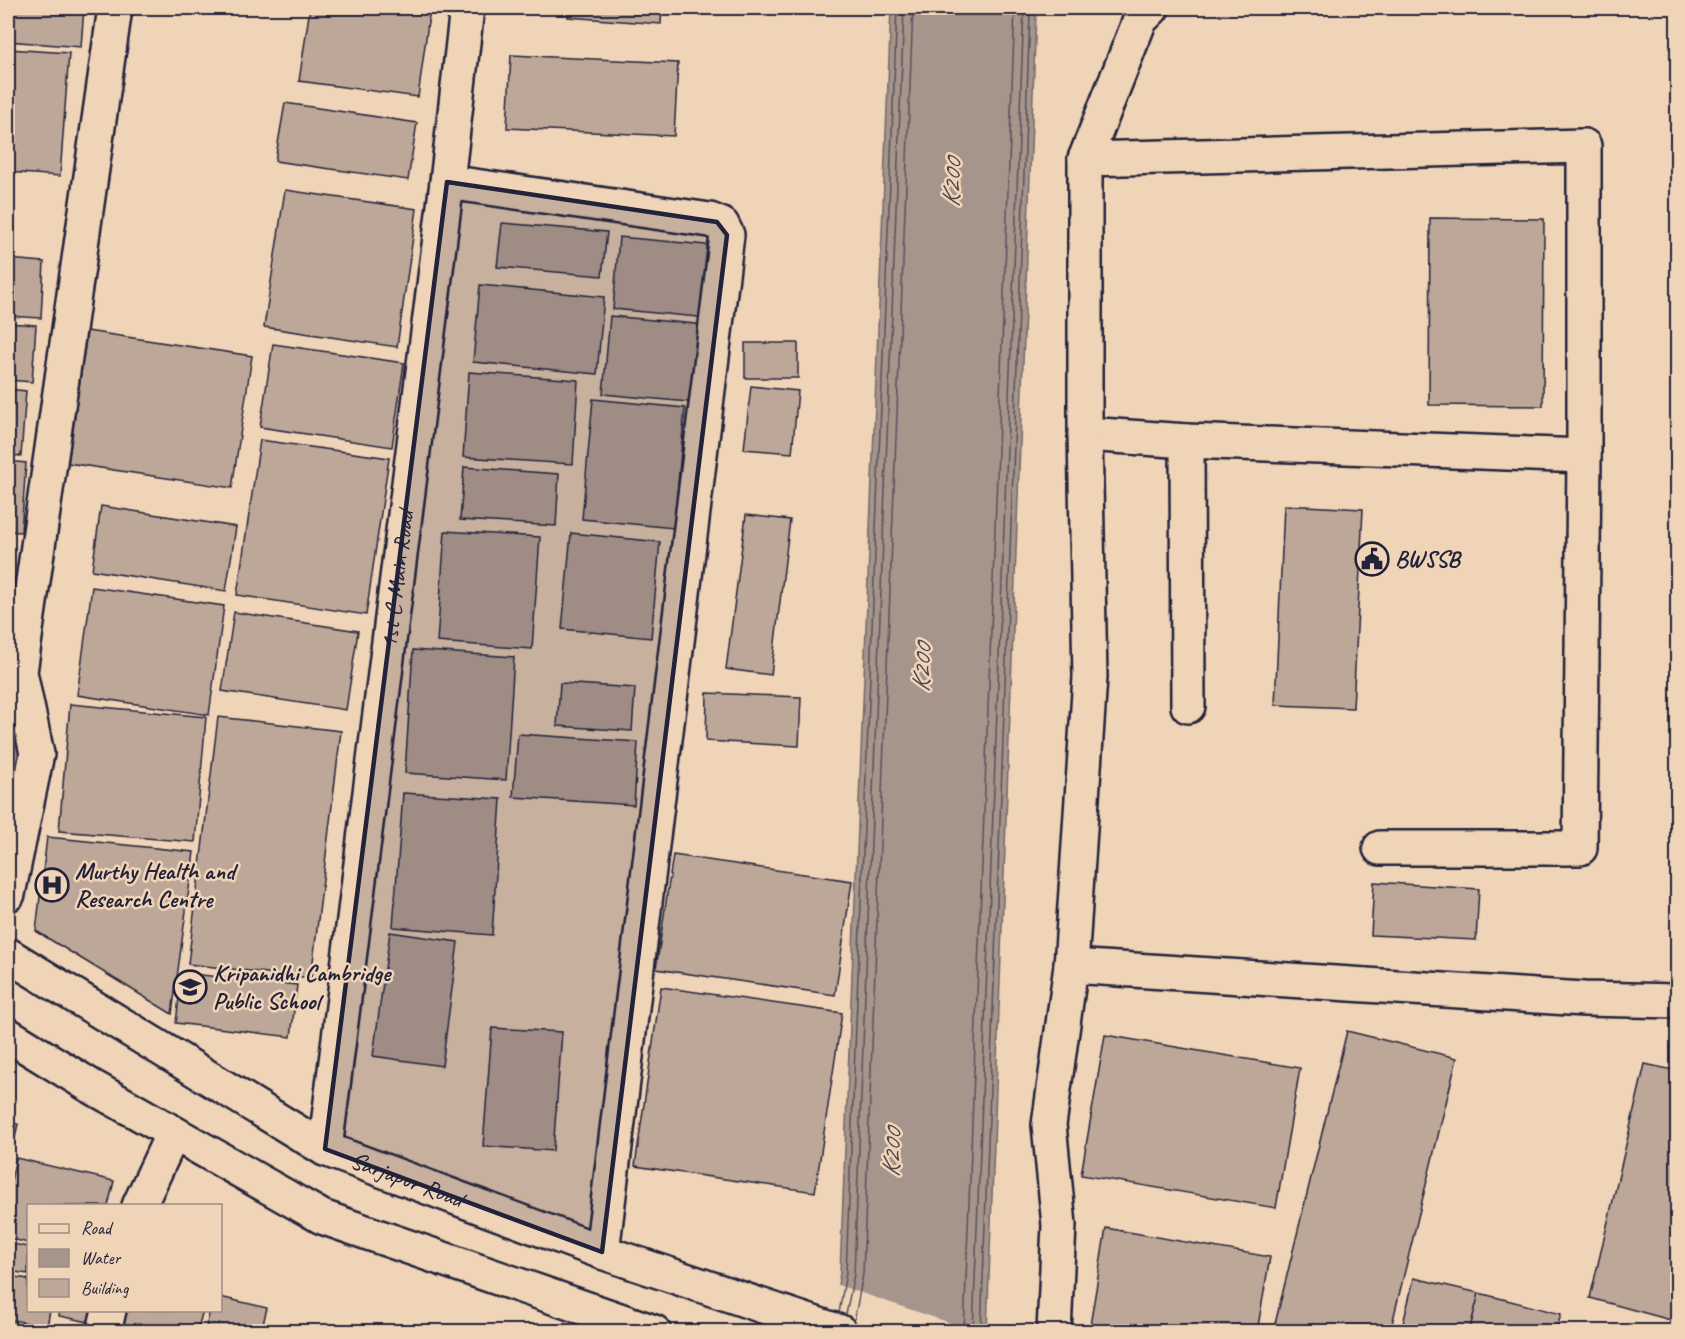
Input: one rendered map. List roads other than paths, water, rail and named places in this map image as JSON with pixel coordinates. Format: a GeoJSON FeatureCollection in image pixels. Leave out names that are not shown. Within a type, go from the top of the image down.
{"type":"FeatureCollection","features":[{"type":"Feature","properties":{"kind":"street"},"geometry":{"type":"LineString","coordinates":[[8,894],[37,754],[20,672],[115,8]]}},
{"type":"Feature","properties":{"kind":"street","name":"1st C Main Road"},"geometry":{"type":"LineString","coordinates":[[325,1149],[447,182],[466,8]]}},
{"type":"Feature","properties":{"kind":"street"},"geometry":{"type":"LineString","coordinates":[[1054,1332],[1059,1225],[1049,1125],[1071,966],[1090,677],[1085,434],[1085,159],[1140,20],[1152,8]]}},
{"type":"Feature","properties":{"kind":"street"},"geometry":{"type":"LineString","coordinates":[[1085,159],[1584,146],[1580,848],[1380,848]]}},
{"type":"Feature","properties":{"kind":"street"},"geometry":{"type":"LineString","coordinates":[[447,182],[710,220],[722,225],[727,235],[602,1252]]}},
{"type":"Feature","properties":{"kind":"street"},"geometry":{"type":"LineString","coordinates":[[1085,434],[1187,441],[1584,456]]}},
{"type":"Feature","properties":{"kind":"street"},"geometry":{"type":"LineString","coordinates":[[1187,441],[1188,706]]}},
{"type":"Feature","properties":{"kind":"street","name":"Sarjapur Road"},"geometry":{"type":"LineString","coordinates":[[8,955],[325,1149],[602,1252],[840,1332]]}},
{"type":"Feature","properties":{"kind":"street"},"geometry":{"type":"LineString","coordinates":[[1071,966],[1584,999],[1677,1002]]}},
{"type":"Feature","properties":{"kind":"street"},"geometry":{"type":"LineString","coordinates":[[8,1035],[88,1085],[322,1217],[654,1332]]}},
{"type":"Feature","properties":{"kind":"street"},"geometry":{"type":"LineString","coordinates":[[141,1204],[173,1133]]}},
{"type":"Feature","properties":{"kind":"street"},"geometry":{"type":"LineString","coordinates":[[104,1332],[109,1312]]}},
{"type":"Feature","properties":{"kind":"water","name":"K200"},"geometry":{"type":"Polygon","coordinates":[[[891,8],[1041,8],[1036,13],[987,1331],[830,1332],[840,1273],[891,8]]]}},
{"type":"Feature","properties":{"kind":"place","name":"BWSSB"},"geometry":{"type":"Point","coordinates":[1372,559]}},
{"type":"Feature","properties":{"kind":"place","name":"Murthy Health and Research Centre"},"geometry":{"type":"Point","coordinates":[52,885]}},
{"type":"Feature","properties":{"kind":"place","name":"Kripanidhi Cambridge Public School"},"geometry":{"type":"Point","coordinates":[190,987]}}]}
